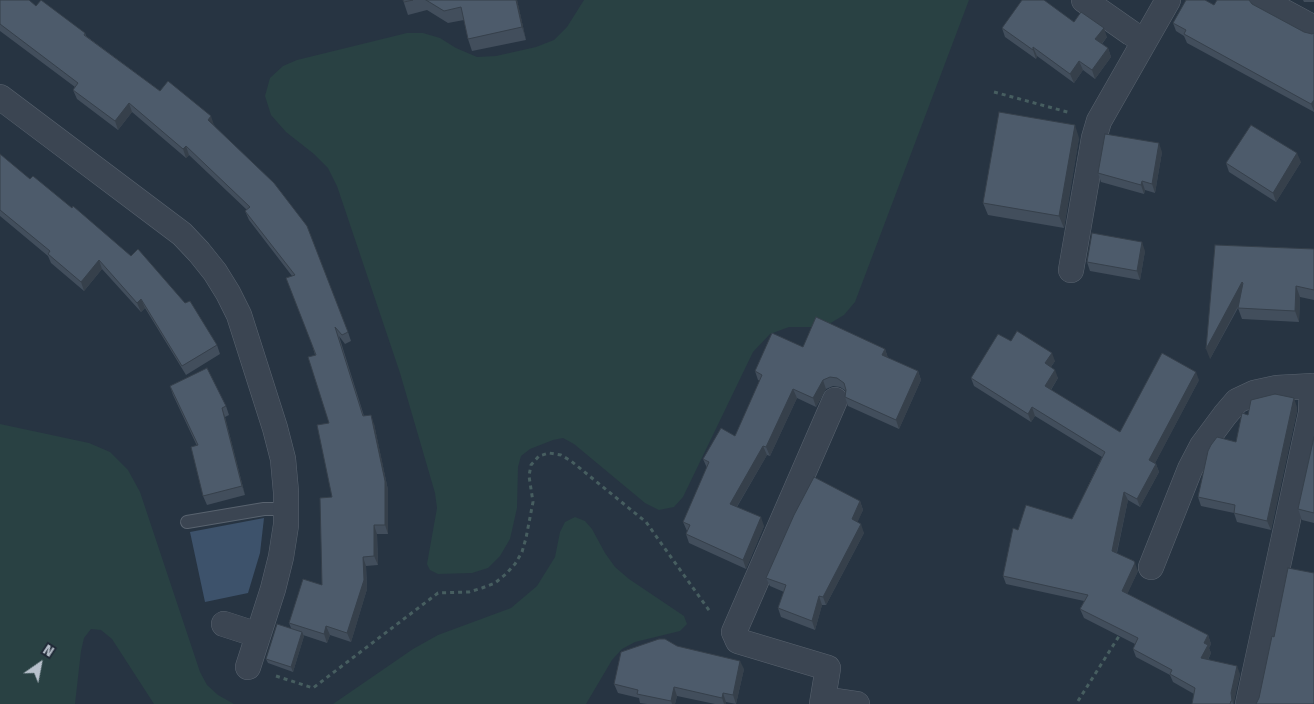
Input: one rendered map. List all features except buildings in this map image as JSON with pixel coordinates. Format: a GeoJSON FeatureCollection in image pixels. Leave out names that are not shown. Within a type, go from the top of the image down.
{"type":"FeatureCollection","features":[{"type":"Feature","properties":{"kind":"street"},"geometry":{"type":"LineString","coordinates":[[1084,0],[1144,40]]}},
{"type":"Feature","properties":{"kind":"street"},"geometry":{"type":"LineString","coordinates":[[1071,270],[1094,138],[1099,121],[1168,0]]}},
{"type":"Feature","properties":{"kind":"street"},"geometry":{"type":"LineString","coordinates":[[1262,0],[1314,28]]}},
{"type":"Feature","properties":{"kind":"street"},"geometry":{"type":"LineString","coordinates":[[0,97],[169,224],[199,252],[215,272],[239,315],[275,428],[283,459],[286,492],[286,525],[282,557],[248,667]]}},
{"type":"Feature","properties":{"kind":"street"},"geometry":{"type":"LineString","coordinates":[[1150,567],[1190,469],[1202,446],[1224,415],[1237,401],[1254,393],[1278,388],[1313,386],[1311,413],[1248,704]]}},
{"type":"Feature","properties":{"kind":"street"},"geometry":{"type":"LineString","coordinates":[[835,400],[734,632],[738,641],[828,668],[823,701],[857,704]]}},
{"type":"Feature","properties":{"kind":"street"},"geometry":{"type":"LineString","coordinates":[[224,624],[258,635]]}},
{"type":"Feature","properties":{"kind":"lane"},"geometry":{"type":"LineString","coordinates":[[188,522],[264,509],[286,509]]}},
{"type":"Feature","properties":{"kind":"path"},"geometry":{"type":"LineString","coordinates":[[994,92],[1099,121]]}},
{"type":"Feature","properties":{"kind":"path"},"geometry":{"type":"LineString","coordinates":[[248,667],[313,688],[438,593],[469,592],[495,582],[515,564],[522,552],[533,502],[529,476],[531,465],[538,456],[550,453],[561,455],[571,461],[646,522],[722,627],[734,632]]}},
{"type":"Feature","properties":{"kind":"path"},"geometry":{"type":"LineString","coordinates":[[1078,701],[1122,631]]}},
{"type":"Feature","properties":{"kind":"green space"},"geometry":{"type":"Polygon","coordinates":[[[584,0],[969,0],[855,302],[844,315],[829,324],[811,327],[789,327],[770,334],[753,352],[683,497],[674,507],[659,510],[645,503],[574,444],[563,438],[553,440],[530,449],[521,456],[518,467],[517,508],[510,539],[500,556],[488,568],[472,573],[438,574],[430,570],[427,564],[437,508],[435,493],[400,373],[337,186],[328,168],[314,154],[286,132],[271,115],[265,96],[270,78],[283,66],[297,60],[407,33],[423,33],[440,38],[456,48],[477,57],[496,56],[536,47],[554,40],[567,27],[584,0]]]}},
{"type":"Feature","properties":{"kind":"green space"},"geometry":{"type":"Polygon","coordinates":[[[0,424],[89,443],[110,452],[128,470],[140,492],[200,672],[207,685],[218,695],[234,704],[154,704],[112,639],[101,630],[91,629],[84,638],[81,651],[75,704],[0,704],[0,424]]]}},
{"type":"Feature","properties":{"kind":"green space"},"geometry":{"type":"Polygon","coordinates":[[[575,517],[585,521],[592,529],[615,567],[629,579],[684,616],[687,624],[680,631],[635,642],[622,649],[612,660],[586,704],[333,704],[413,649],[438,635],[511,608],[537,586],[555,557],[560,532],[565,522],[575,517]]]}},
{"type":"Feature","properties":{"kind":"water"},"geometry":{"type":"Polygon","coordinates":[[[264,518],[260,553],[248,593],[205,602],[190,532],[264,518]]]}}]}
